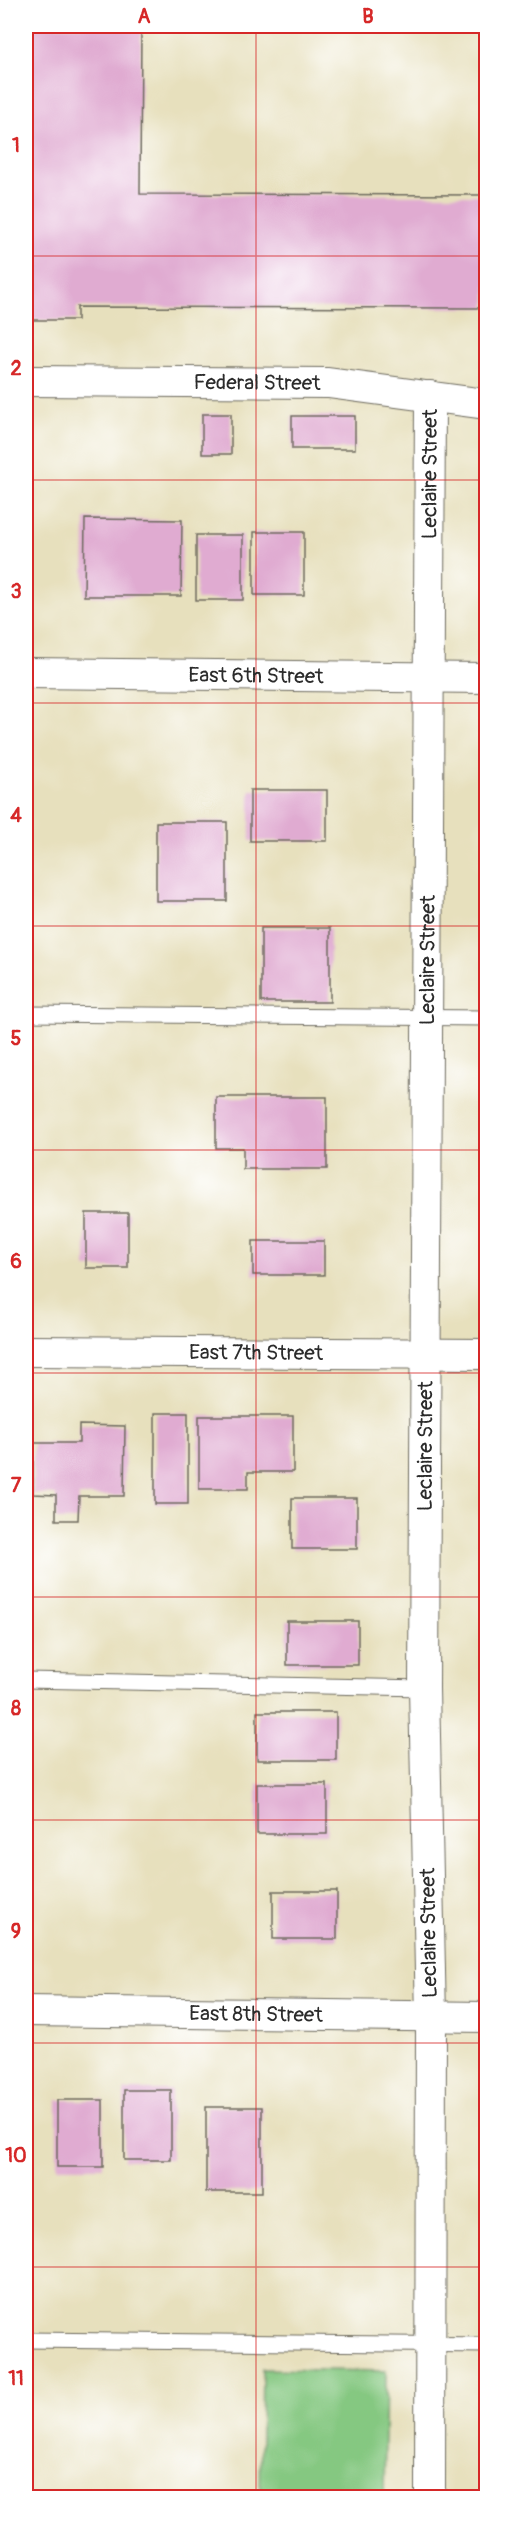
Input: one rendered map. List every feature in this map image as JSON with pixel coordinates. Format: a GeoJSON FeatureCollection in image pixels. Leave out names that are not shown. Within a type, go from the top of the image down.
{"type":"FeatureCollection","features":[{"type":"Feature","properties":{"kind":"street","name":"Federal Street"},"geometry":{"type":"LineString","coordinates":[[26,381],[328,383],[486,404]]}},
{"type":"Feature","properties":{"kind":"street","name":"Leclaire Street"},"geometry":{"type":"LineString","coordinates":[[430,396],[424,1688],[431,2018],[430,2498]]}},
{"type":"Feature","properties":{"kind":"street","name":"East 6th Street"},"geometry":{"type":"LineString","coordinates":[[26,673],[486,678]]}},
{"type":"Feature","properties":{"kind":"street","name":"East 7th Street"},"geometry":{"type":"LineString","coordinates":[[26,1351],[486,1354]]}},
{"type":"Feature","properties":{"kind":"street","name":"East 8th Street"},"geometry":{"type":"LineString","coordinates":[[26,2011],[486,2017]]}},
{"type":"Feature","properties":{"kind":"lane"},"geometry":{"type":"LineString","coordinates":[[26,1014],[486,1018]]}},
{"type":"Feature","properties":{"kind":"lane"},"geometry":{"type":"LineString","coordinates":[[26,1680],[424,1688]]}},
{"type":"Feature","properties":{"kind":"lane"},"geometry":{"type":"LineString","coordinates":[[26,2340],[486,2345]]}},
{"type":"Feature","properties":{"kind":"green space"},"geometry":{"type":"Polygon","coordinates":[[[262,2369],[386,2371],[384,2497],[260,2497],[262,2369]]]}},
{"type":"Feature","properties":{"kind":"building"},"geometry":{"type":"Polygon","coordinates":[[[26,26],[141,26],[140,194],[486,195],[486,308],[77,307],[77,320],[26,320],[26,26]]]}},
{"type":"Feature","properties":{"kind":"building"},"geometry":{"type":"Polygon","coordinates":[[[202,414],[231,414],[231,454],[202,454],[202,414]]]}},
{"type":"Feature","properties":{"kind":"building"},"geometry":{"type":"Polygon","coordinates":[[[292,416],[355,416],[355,449],[292,449],[292,416]]]}},
{"type":"Feature","properties":{"kind":"building"},"geometry":{"type":"Polygon","coordinates":[[[85,519],[182,520],[181,596],[84,596],[85,519]]]}},
{"type":"Feature","properties":{"kind":"building"},"geometry":{"type":"Polygon","coordinates":[[[254,532],[304,532],[304,595],[254,595],[254,532]]]}},
{"type":"Feature","properties":{"kind":"building"},"geometry":{"type":"Polygon","coordinates":[[[196,535],[243,535],[243,600],[196,600],[196,535]]]}},
{"type":"Feature","properties":{"kind":"building"},"geometry":{"type":"Polygon","coordinates":[[[250,790],[327,790],[327,841],[250,841],[250,790]]]}},
{"type":"Feature","properties":{"kind":"building"},"geometry":{"type":"Polygon","coordinates":[[[156,822],[227,822],[227,901],[156,901],[156,822]]]}},
{"type":"Feature","properties":{"kind":"building"},"geometry":{"type":"Polygon","coordinates":[[[261,928],[330,928],[330,1002],[261,1002],[261,928]]]}},
{"type":"Feature","properties":{"kind":"building"},"geometry":{"type":"Polygon","coordinates":[[[216,1097],[327,1097],[327,1169],[243,1169],[243,1148],[216,1148],[216,1097]]]}},
{"type":"Feature","properties":{"kind":"building"},"geometry":{"type":"Polygon","coordinates":[[[86,1213],[128,1213],[128,1268],[86,1268],[86,1213]]]}},
{"type":"Feature","properties":{"kind":"building"},"geometry":{"type":"Polygon","coordinates":[[[253,1241],[324,1241],[324,1275],[253,1275],[253,1241]]]}},
{"type":"Feature","properties":{"kind":"building"},"geometry":{"type":"Polygon","coordinates":[[[155,1413],[188,1413],[188,1504],[155,1504],[155,1413]]]}},
{"type":"Feature","properties":{"kind":"building"},"geometry":{"type":"Polygon","coordinates":[[[199,1416],[293,1416],[293,1472],[248,1472],[248,1489],[199,1489],[199,1416]]]}},
{"type":"Feature","properties":{"kind":"building"},"geometry":{"type":"Polygon","coordinates":[[[79,1425],[125,1426],[124,1496],[79,1496],[78,1520],[56,1520],[56,1495],[33,1494],[33,1443],[79,1443],[79,1425]]]}},
{"type":"Feature","properties":{"kind":"building"},"geometry":{"type":"Polygon","coordinates":[[[292,1498],[357,1498],[357,1549],[292,1549],[292,1498]]]}},
{"type":"Feature","properties":{"kind":"building"},"geometry":{"type":"Polygon","coordinates":[[[287,1621],[358,1621],[358,1665],[287,1665],[287,1621]]]}},
{"type":"Feature","properties":{"kind":"building"},"geometry":{"type":"Polygon","coordinates":[[[257,1712],[336,1712],[336,1760],[257,1760],[257,1712]]]}},
{"type":"Feature","properties":{"kind":"building"},"geometry":{"type":"Polygon","coordinates":[[[257,1784],[327,1784],[327,1834],[257,1834],[257,1784]]]}},
{"type":"Feature","properties":{"kind":"building"},"geometry":{"type":"Polygon","coordinates":[[[273,1891],[337,1891],[337,1939],[273,1939],[273,1891]]]}},
{"type":"Feature","properties":{"kind":"building"},"geometry":{"type":"Polygon","coordinates":[[[124,2090],[171,2090],[171,2160],[124,2160],[124,2090]]]}},
{"type":"Feature","properties":{"kind":"building"},"geometry":{"type":"Polygon","coordinates":[[[57,2100],[103,2100],[103,2167],[57,2167],[57,2100]]]}},
{"type":"Feature","properties":{"kind":"building"},"geometry":{"type":"Polygon","coordinates":[[[206,2107],[262,2107],[262,2192],[206,2192],[206,2107]]]}}]}
